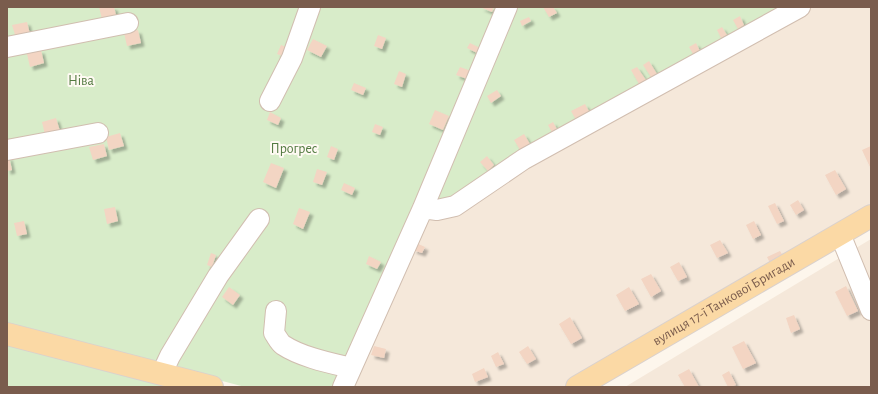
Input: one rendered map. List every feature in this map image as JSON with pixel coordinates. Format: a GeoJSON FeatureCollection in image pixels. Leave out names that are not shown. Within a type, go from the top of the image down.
{"type":"FeatureCollection","features":[{"type":"Feature","properties":{"kind":"main road","name":"вулиця 17-ї Танкової Бригади"},"geometry":{"type":"LineString","coordinates":[[577,387],[871,216]]}},
{"type":"Feature","properties":{"kind":"main road"},"geometry":{"type":"LineString","coordinates":[[7,334],[212,387]]}},
{"type":"Feature","properties":{"kind":"street"},"geometry":{"type":"LineString","coordinates":[[270,101],[292,58],[310,7]]}},
{"type":"Feature","properties":{"kind":"street"},"geometry":{"type":"LineString","coordinates":[[423,208],[437,210],[455,206],[524,159],[800,7]]}},
{"type":"Feature","properties":{"kind":"street"},"geometry":{"type":"LineString","coordinates":[[343,387],[423,208],[509,9]]}},
{"type":"Feature","properties":{"kind":"street"},"geometry":{"type":"LineString","coordinates":[[7,47],[128,23]]}},
{"type":"Feature","properties":{"kind":"street"},"geometry":{"type":"LineString","coordinates":[[7,150],[98,133]]}},
{"type":"Feature","properties":{"kind":"street"},"geometry":{"type":"LineString","coordinates":[[162,373],[170,356],[218,276],[259,219]]}},
{"type":"Feature","properties":{"kind":"street"},"geometry":{"type":"LineString","coordinates":[[840,234],[871,310]]}},
{"type":"Feature","properties":{"kind":"street"},"geometry":{"type":"LineString","coordinates":[[276,311],[274,333],[282,344],[298,352],[351,368]]}},
{"type":"Feature","properties":{"kind":"shaded area"},"geometry":{"type":"Polygon","coordinates":[[[800,7],[871,7],[871,216],[577,387],[343,387],[423,208],[800,7]]]}},
{"type":"Feature","properties":{"kind":"shaded area"},"geometry":{"type":"Polygon","coordinates":[[[871,239],[871,387],[625,387],[871,239]]]}},
{"type":"Feature","properties":{"kind":"green space","name":"Прогрес"},"geometry":{"type":"Polygon","coordinates":[[[7,7],[800,7],[455,206],[423,208],[343,387],[245,387],[7,324],[7,7]]]}},
{"type":"Feature","properties":{"kind":"green space"},"geometry":{"type":"Polygon","coordinates":[[[7,343],[176,387],[7,387],[7,343]]]}},
{"type":"Feature","properties":{"kind":"building"},"geometry":{"type":"Polygon","coordinates":[[[99,7],[114,7],[116,15],[102,19],[99,7]]]}},
{"type":"Feature","properties":{"kind":"building"},"geometry":{"type":"Polygon","coordinates":[[[480,7],[494,7],[492,12],[480,7]]]}},
{"type":"Feature","properties":{"kind":"building"},"geometry":{"type":"Polygon","coordinates":[[[543,7],[553,7],[557,13],[549,17],[543,7]]]}},
{"type":"Feature","properties":{"kind":"building"},"geometry":{"type":"Polygon","coordinates":[[[740,16],[744,25],[738,29],[733,20],[740,16]]]}},
{"type":"Feature","properties":{"kind":"building"},"geometry":{"type":"Polygon","coordinates":[[[529,17],[531,21],[522,26],[520,21],[529,17]]]}},
{"type":"Feature","properties":{"kind":"building"},"geometry":{"type":"Polygon","coordinates":[[[27,22],[30,34],[16,38],[12,25],[27,22]]]}},
{"type":"Feature","properties":{"kind":"building"},"geometry":{"type":"Polygon","coordinates":[[[722,27],[727,35],[721,38],[717,30],[722,27]]]}},
{"type":"Feature","properties":{"kind":"building"},"geometry":{"type":"Polygon","coordinates":[[[138,30],[141,43],[127,46],[124,33],[138,30]]]}},
{"type":"Feature","properties":{"kind":"building"},"geometry":{"type":"Polygon","coordinates":[[[378,35],[386,38],[382,49],[374,46],[378,35]]]}},
{"type":"Feature","properties":{"kind":"building"},"geometry":{"type":"Polygon","coordinates":[[[313,39],[327,46],[321,57],[307,50],[313,39]]]}},
{"type":"Feature","properties":{"kind":"building"},"geometry":{"type":"Polygon","coordinates":[[[470,43],[480,48],[477,53],[467,48],[470,43]]]}},
{"type":"Feature","properties":{"kind":"building"},"geometry":{"type":"Polygon","coordinates":[[[696,43],[700,51],[693,54],[689,47],[696,43]]]}},
{"type":"Feature","properties":{"kind":"building"},"geometry":{"type":"Polygon","coordinates":[[[281,45],[289,48],[285,57],[277,54],[281,45]]]}},
{"type":"Feature","properties":{"kind":"building"},"geometry":{"type":"Polygon","coordinates":[[[41,50],[44,63],[30,67],[27,54],[41,50]]]}},
{"type":"Feature","properties":{"kind":"building"},"geometry":{"type":"Polygon","coordinates":[[[649,61],[657,74],[651,77],[643,65],[649,61]]]}},
{"type":"Feature","properties":{"kind":"building"},"geometry":{"type":"Polygon","coordinates":[[[460,67],[474,72],[470,80],[456,75],[460,67]]]}},
{"type":"Feature","properties":{"kind":"building"},"geometry":{"type":"Polygon","coordinates":[[[637,67],[646,80],[639,84],[631,70],[637,67]]]}},
{"type":"Feature","properties":{"kind":"building"},"geometry":{"type":"Polygon","coordinates":[[[399,71],[406,74],[402,87],[394,84],[399,71]]]}},
{"type":"Feature","properties":{"kind":"building"},"geometry":{"type":"Polygon","coordinates":[[[354,83],[366,88],[363,95],[351,90],[354,83]]]}},
{"type":"Feature","properties":{"kind":"building"},"geometry":{"type":"Polygon","coordinates":[[[497,90],[501,96],[491,103],[487,96],[497,90]]]}},
{"type":"Feature","properties":{"kind":"building"},"geometry":{"type":"Polygon","coordinates":[[[585,104],[590,113],[576,120],[571,111],[585,104]]]}},
{"type":"Feature","properties":{"kind":"building"},"geometry":{"type":"Polygon","coordinates":[[[435,110],[449,116],[443,130],[429,124],[435,110]]]}},
{"type":"Feature","properties":{"kind":"building"},"geometry":{"type":"Polygon","coordinates":[[[270,112],[281,118],[278,125],[267,120],[270,112]]]}},
{"type":"Feature","properties":{"kind":"building"},"geometry":{"type":"Polygon","coordinates":[[[56,118],[60,131],[45,135],[42,122],[56,118]]]}},
{"type":"Feature","properties":{"kind":"building"},"geometry":{"type":"Polygon","coordinates":[[[553,122],[558,131],[553,134],[548,125],[553,122]]]}},
{"type":"Feature","properties":{"kind":"building"},"geometry":{"type":"Polygon","coordinates":[[[375,124],[383,127],[380,135],[372,132],[375,124]]]}},
{"type":"Feature","properties":{"kind":"building"},"geometry":{"type":"Polygon","coordinates":[[[120,133],[124,146],[109,150],[106,137],[120,133]]]}},
{"type":"Feature","properties":{"kind":"building"},"geometry":{"type":"Polygon","coordinates":[[[524,134],[530,144],[520,150],[514,140],[524,134]]]}},
{"type":"Feature","properties":{"kind":"building"},"geometry":{"type":"Polygon","coordinates":[[[104,144],[107,156],[93,160],[89,147],[104,144]]]}},
{"type":"Feature","properties":{"kind":"building"},"geometry":{"type":"Polygon","coordinates":[[[331,146],[338,149],[334,160],[327,157],[331,146]]]}},
{"type":"Feature","properties":{"kind":"building"},"geometry":{"type":"Polygon","coordinates":[[[871,146],[871,169],[862,150],[871,146]]]}},
{"type":"Feature","properties":{"kind":"building"},"geometry":{"type":"Polygon","coordinates":[[[487,156],[494,165],[488,171],[480,162],[487,156]]]}},
{"type":"Feature","properties":{"kind":"building"},"geometry":{"type":"Polygon","coordinates":[[[7,157],[9,157],[12,170],[7,171],[7,157]]]}},
{"type":"Feature","properties":{"kind":"building"},"geometry":{"type":"Polygon","coordinates":[[[271,163],[284,168],[276,188],[263,182],[271,163]]]}},
{"type":"Feature","properties":{"kind":"building"},"geometry":{"type":"Polygon","coordinates":[[[317,169],[327,172],[322,185],[313,182],[317,169]]]}},
{"type":"Feature","properties":{"kind":"building"},"geometry":{"type":"Polygon","coordinates":[[[835,170],[846,189],[836,195],[825,175],[835,170]]]}},
{"type":"Feature","properties":{"kind":"building"},"geometry":{"type":"Polygon","coordinates":[[[344,183],[355,188],[352,195],[341,190],[344,183]]]}},
{"type":"Feature","properties":{"kind":"building"},"geometry":{"type":"Polygon","coordinates":[[[798,200],[804,210],[796,215],[790,205],[798,200]]]}},
{"type":"Feature","properties":{"kind":"building"},"geometry":{"type":"Polygon","coordinates":[[[775,203],[784,221],[777,224],[768,206],[775,203]]]}},
{"type":"Feature","properties":{"kind":"building"},"geometry":{"type":"Polygon","coordinates":[[[115,207],[118,221],[107,224],[104,209],[115,207]]]}},
{"type":"Feature","properties":{"kind":"building"},"geometry":{"type":"Polygon","coordinates":[[[299,208],[310,212],[303,229],[293,224],[299,208]]]}},
{"type":"Feature","properties":{"kind":"building"},"geometry":{"type":"Polygon","coordinates":[[[24,221],[27,234],[17,236],[14,223],[24,221]]]}},
{"type":"Feature","properties":{"kind":"building"},"geometry":{"type":"Polygon","coordinates":[[[754,221],[761,235],[753,239],[746,225],[754,221]]]}},
{"type":"Feature","properties":{"kind":"building"},"geometry":{"type":"Polygon","coordinates":[[[720,240],[728,253],[717,258],[710,245],[720,240]]]}},
{"type":"Feature","properties":{"kind":"building"},"geometry":{"type":"Polygon","coordinates":[[[416,243],[425,247],[422,253],[413,250],[416,243]]]}},
{"type":"Feature","properties":{"kind":"building"},"geometry":{"type":"Polygon","coordinates":[[[780,251],[783,256],[770,263],[767,257],[780,251]]]}},
{"type":"Feature","properties":{"kind":"building"},"geometry":{"type":"Polygon","coordinates":[[[211,253],[216,255],[212,267],[207,265],[211,253]]]}},
{"type":"Feature","properties":{"kind":"building"},"geometry":{"type":"Polygon","coordinates":[[[369,256],[381,262],[377,269],[366,264],[369,256]]]}},
{"type":"Feature","properties":{"kind":"building"},"geometry":{"type":"Polygon","coordinates":[[[679,262],[687,277],[678,281],[670,267],[679,262]]]}},
{"type":"Feature","properties":{"kind":"building"},"geometry":{"type":"Polygon","coordinates":[[[651,274],[661,291],[651,297],[641,279],[651,274]]]}},
{"type":"Feature","properties":{"kind":"building"},"geometry":{"type":"Polygon","coordinates":[[[846,286],[858,311],[847,316],[835,292],[846,286]]]}},
{"type":"Feature","properties":{"kind":"building"},"geometry":{"type":"Polygon","coordinates":[[[229,287],[240,295],[233,305],[222,297],[229,287]]]}},
{"type":"Feature","properties":{"kind":"building"},"geometry":{"type":"Polygon","coordinates":[[[629,287],[639,304],[625,311],[616,295],[629,287]]]}},
{"type":"Feature","properties":{"kind":"building"},"geometry":{"type":"Polygon","coordinates":[[[794,315],[800,329],[791,333],[786,318],[794,315]]]}},
{"type":"Feature","properties":{"kind":"building"},"geometry":{"type":"Polygon","coordinates":[[[570,317],[582,338],[571,344],[559,324],[570,317]]]}},
{"type":"Feature","properties":{"kind":"building"},"geometry":{"type":"Polygon","coordinates":[[[744,341],[756,363],[743,369],[732,347],[744,341]]]}},
{"type":"Feature","properties":{"kind":"building"},"geometry":{"type":"Polygon","coordinates":[[[374,346],[386,349],[384,358],[371,355],[374,346]]]}},
{"type":"Feature","properties":{"kind":"building"},"geometry":{"type":"Polygon","coordinates":[[[528,346],[536,359],[527,364],[519,352],[528,346]]]}},
{"type":"Feature","properties":{"kind":"building"},"geometry":{"type":"Polygon","coordinates":[[[498,352],[504,364],[496,367],[491,356],[498,352]]]}},
{"type":"Feature","properties":{"kind":"building"},"geometry":{"type":"Polygon","coordinates":[[[484,368],[488,377],[475,382],[472,374],[484,368]]]}},
{"type":"Feature","properties":{"kind":"building"},"geometry":{"type":"Polygon","coordinates":[[[689,369],[699,387],[685,387],[678,375],[689,369]]]}},
{"type":"Feature","properties":{"kind":"building"},"geometry":{"type":"Polygon","coordinates":[[[729,371],[736,385],[731,387],[728,387],[722,375],[729,371]]]}},
{"type":"Feature","properties":{"kind":"park label","name":"Ніва"},"geometry":{"type":"Point","coordinates":[81,81]}}]}
